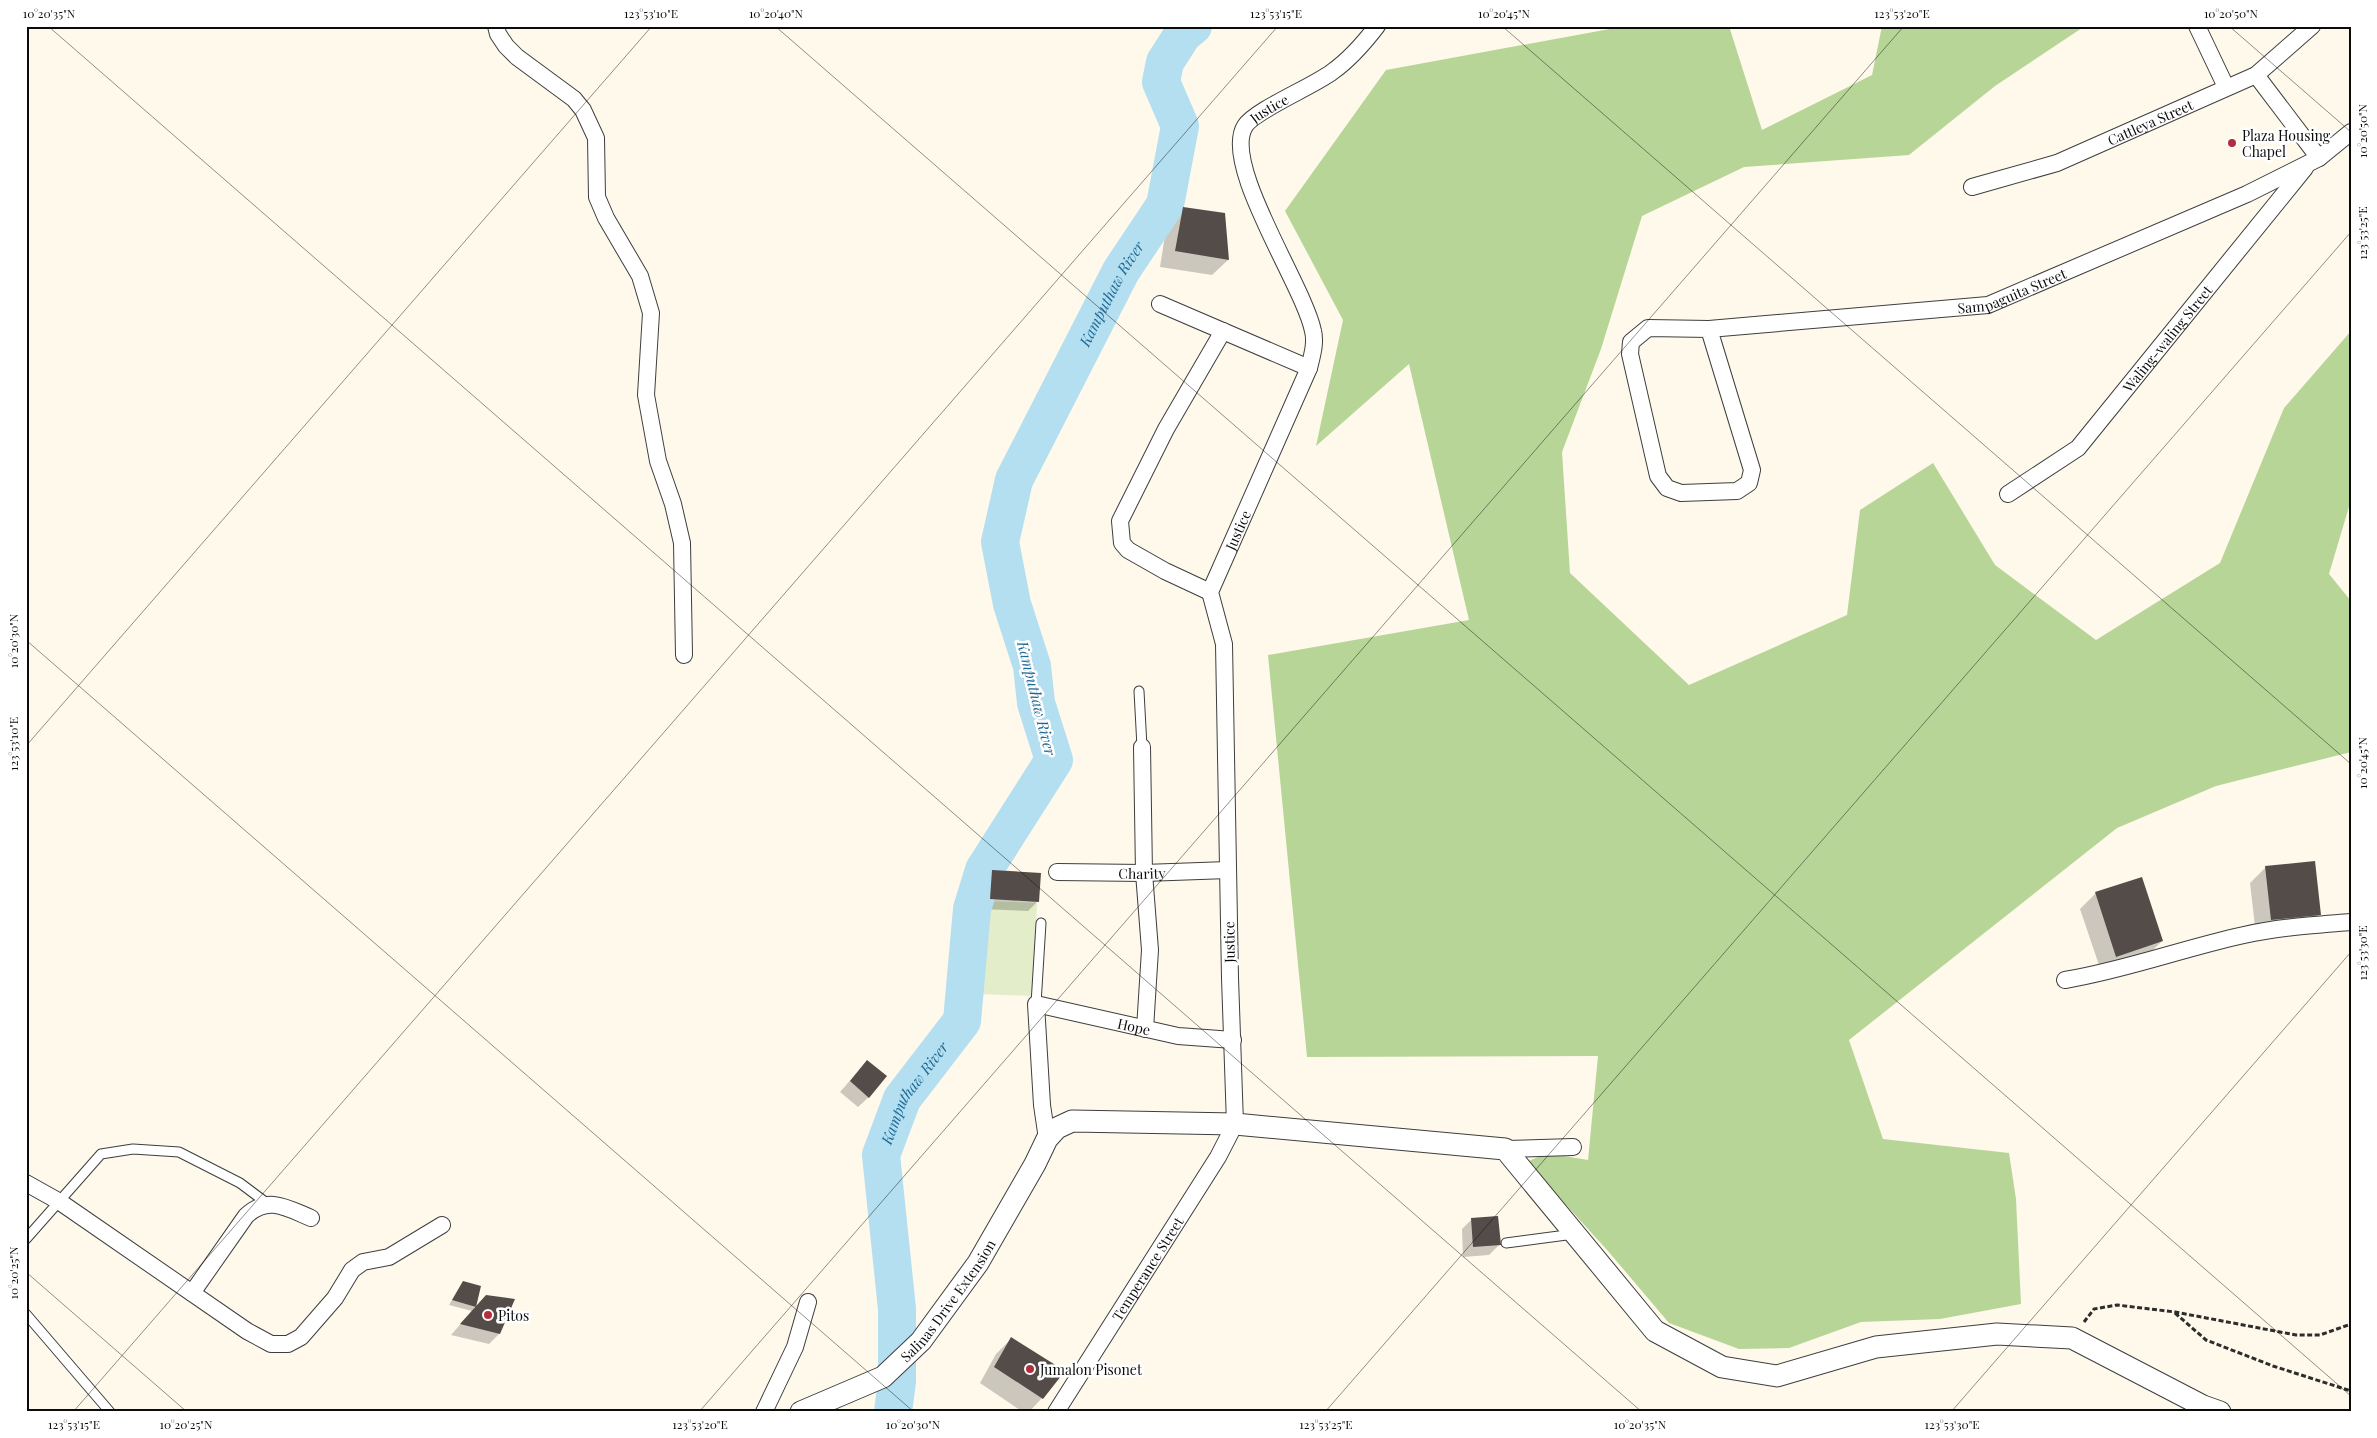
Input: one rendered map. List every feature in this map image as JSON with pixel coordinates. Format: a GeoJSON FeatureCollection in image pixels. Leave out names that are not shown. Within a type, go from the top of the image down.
{"type":"FeatureCollection","features":[{"type":"Feature","properties":{"kind":"street"},"geometry":{"type":"LineString","coordinates":[[496,26],[498,34],[506,46],[517,57],[574,99],[583,110],[596,138],[597,197],[606,218],[640,276],[651,313],[646,394],[658,461],[673,504],[682,543],[684,655]]}},
{"type":"Feature","properties":{"kind":"street","name":"Justice"},"geometry":{"type":"LineString","coordinates":[[1235,1124],[1230,978],[1224,644],[1210,592],[1309,368],[1314,348],[1313,331],[1302,298],[1247,180],[1242,153],[1242,133],[1251,119],[1332,72],[1355,52],[1377,26]]}},
{"type":"Feature","properties":{"kind":"street"},"geometry":{"type":"LineString","coordinates":[[2197,26],[2226,87]]}},
{"type":"Feature","properties":{"kind":"street","name":"Cattleya Street"},"geometry":{"type":"LineString","coordinates":[[1972,187],[2057,163],[2256,75],[2312,26]]}},
{"type":"Feature","properties":{"kind":"street"},"geometry":{"type":"LineString","coordinates":[[2256,75],[2314,161]]}},
{"type":"Feature","properties":{"kind":"street","name":"Sampaguita Street"},"geometry":{"type":"LineString","coordinates":[[1709,329],[1752,470],[1749,483],[1737,491],[1681,493],[1667,488],[1658,476],[1630,354],[1631,342],[1648,328],[1709,329],[1988,306],[2247,194],[2314,161],[2351,132]]}},
{"type":"Feature","properties":{"kind":"street","name":"Waling-waling Street"},"geometry":{"type":"LineString","coordinates":[[2008,494],[2078,448],[2314,161]]}},
{"type":"Feature","properties":{"kind":"street"},"geometry":{"type":"LineString","coordinates":[[1160,304],[1309,368]]}},
{"type":"Feature","properties":{"kind":"street"},"geometry":{"type":"LineString","coordinates":[[1210,592],[1128,550],[1122,543],[1119,533],[1120,521],[1166,428],[1223,331]]}},
{"type":"Feature","properties":{"kind":"street"},"geometry":{"type":"LineString","coordinates":[[1142,747],[1144,873],[1150,950],[1146,1028]]}},
{"type":"Feature","properties":{"kind":"street","name":"Charity"},"geometry":{"type":"LineString","coordinates":[[1057,872],[1144,873],[1228,870]]}},
{"type":"Feature","properties":{"kind":"street"},"geometry":{"type":"LineString","coordinates":[[2065,980],[2099,975],[2244,935],[2293,927],[2351,922]]}},
{"type":"Feature","properties":{"kind":"street"},"geometry":{"type":"LineString","coordinates":[[1036,1004],[1046,1139]]}},
{"type":"Feature","properties":{"kind":"street","name":"Hope"},"geometry":{"type":"LineString","coordinates":[[1036,1004],[1178,1036],[1233,1040]]}},
{"type":"Feature","properties":{"kind":"street"},"geometry":{"type":"LineString","coordinates":[[1046,1139],[1057,1128],[1072,1121],[1235,1124],[1506,1149],[1573,1147]]}},
{"type":"Feature","properties":{"kind":"street","name":"Temperance Street"},"geometry":{"type":"LineString","coordinates":[[1056,1412],[1218,1157],[1235,1124]]}},
{"type":"Feature","properties":{"kind":"street","name":"Salinas Drive Extension"},"geometry":{"type":"LineString","coordinates":[[801,1412],[882,1377],[921,1341],[978,1263],[1035,1164],[1046,1139]]}},
{"type":"Feature","properties":{"kind":"street"},"geometry":{"type":"LineString","coordinates":[[1506,1149],[1655,1331],[1722,1367],[1777,1376],[1876,1347],[1997,1334],[2072,1338],[2203,1406],[2220,1412]]}},
{"type":"Feature","properties":{"kind":"street"},"geometry":{"type":"LineString","coordinates":[[26,1183],[60,1202],[247,1331],[271,1344],[288,1344],[301,1337],[335,1298],[352,1270],[363,1262],[389,1257],[442,1225]]}},
{"type":"Feature","properties":{"kind":"street"},"geometry":{"type":"LineString","coordinates":[[192,1293],[246,1216],[255,1207],[268,1204],[283,1206],[311,1218]]}},
{"type":"Feature","properties":{"kind":"street"},"geometry":{"type":"LineString","coordinates":[[764,1412],[795,1347],[808,1302]]}},
{"type":"Feature","properties":{"kind":"lane"},"geometry":{"type":"LineString","coordinates":[[1139,691],[1142,747]]}},
{"type":"Feature","properties":{"kind":"lane"},"geometry":{"type":"LineString","coordinates":[[1036,1004],[1041,923]]}},
{"type":"Feature","properties":{"kind":"lane"},"geometry":{"type":"LineString","coordinates":[[26,1239],[100,1154],[133,1149],[179,1152],[240,1183],[268,1204]]}},
{"type":"Feature","properties":{"kind":"lane"},"geometry":{"type":"LineString","coordinates":[[1506,1243],[1577,1234]]}},
{"type":"Feature","properties":{"kind":"lane"},"geometry":{"type":"LineString","coordinates":[[26,1314],[110,1412]]}},
{"type":"Feature","properties":{"kind":"path"},"geometry":{"type":"LineString","coordinates":[[2072,1338],[2094,1309],[2117,1305],[2175,1312],[2296,1335],[2320,1335],[2351,1324]]}},
{"type":"Feature","properties":{"kind":"path"},"geometry":{"type":"LineString","coordinates":[[2175,1312],[2206,1340],[2273,1366],[2351,1391]]}},
{"type":"Feature","properties":{"kind":"green space"},"geometry":{"type":"Polygon","coordinates":[[[1626,26],[1729,26],[1762,130],[1872,75],[1882,26],[2085,26],[1995,86],[1909,155],[1744,167],[1642,216],[1601,349],[1562,452],[1570,573],[1689,685],[1847,615],[1860,510],[1933,463],[1995,565],[2096,640],[2220,563],[2284,408],[2351,331],[2351,500],[2329,574],[2351,601],[2351,752],[2216,786],[2117,828],[1849,1040],[1883,1139],[2009,1153],[2016,1199],[2021,1304],[1940,1319],[1861,1322],[1789,1348],[1739,1349],[1669,1323],[1608,1251],[1527,1162],[1546,1153],[1588,1160],[1598,1056],[1307,1057],[1268,655],[1469,620],[1409,364],[1316,446],[1343,320],[1285,211],[1386,70],[1626,26]]]}},
{"type":"Feature","properties":{"kind":"green space"},"geometry":{"type":"Polygon","coordinates":[[[984,901],[1037,903],[1033,996],[980,994],[984,901]]]}},
{"type":"Feature","properties":{"kind":"building"},"geometry":{"type":"Polygon","coordinates":[[[1183,207],[1225,213],[1229,260],[1175,251],[1183,207]]]}},
{"type":"Feature","properties":{"kind":"building"},"geometry":{"type":"Polygon","coordinates":[[[2315,861],[2321,915],[2271,920],[2265,866],[2315,861]]]}},
{"type":"Feature","properties":{"kind":"building"},"geometry":{"type":"Polygon","coordinates":[[[992,870],[1041,873],[1039,902],[990,899],[992,870]]]}},
{"type":"Feature","properties":{"kind":"building"},"geometry":{"type":"Polygon","coordinates":[[[2142,877],[2163,941],[2116,957],[2095,892],[2142,877]]]}},
{"type":"Feature","properties":{"kind":"building"},"geometry":{"type":"Polygon","coordinates":[[[867,1060],[887,1076],[869,1098],[850,1081],[867,1060]]]}},
{"type":"Feature","properties":{"kind":"building"},"geometry":{"type":"Polygon","coordinates":[[[1498,1216],[1501,1245],[1473,1247],[1471,1218],[1498,1216]]]}},
{"type":"Feature","properties":{"kind":"building"},"geometry":{"type":"Polygon","coordinates":[[[463,1281],[481,1286],[476,1307],[452,1300],[463,1281]]]}},
{"type":"Feature","properties":{"kind":"building","name":"Pitos"},"geometry":{"type":"Polygon","coordinates":[[[486,1295],[515,1299],[500,1334],[460,1324],[486,1295]]]}},
{"type":"Feature","properties":{"kind":"building","name":"Jumalon Pisonet"},"geometry":{"type":"Polygon","coordinates":[[[1011,1337],[1065,1371],[1043,1399],[994,1367],[1011,1337]]]}},
{"type":"Feature","properties":{"kind":"waterway","name":"Kamputhaw River"},"geometry":{"type":"LineString","coordinates":[[893,1412],[897,1381],[897,1309],[881,1155],[902,1099],[962,1021],[972,909],[984,870],[1054,760],[1036,703],[1032,666],[1012,604],[1000,542],[1014,480],[1121,271],[1165,205],[1180,126],[1161,82],[1165,62],[1183,34],[1193,26]]}},
{"type":"Feature","properties":{"kind":"place","name":"Plaza Housing Chapel"},"geometry":{"type":"Point","coordinates":[2232,143]}},
{"type":"Feature","properties":{"kind":"place","name":"Pitos"},"geometry":{"type":"Point","coordinates":[488,1315]}},
{"type":"Feature","properties":{"kind":"place","name":"Jumalon Pisonet"},"geometry":{"type":"Point","coordinates":[1030,1369]}}]}
